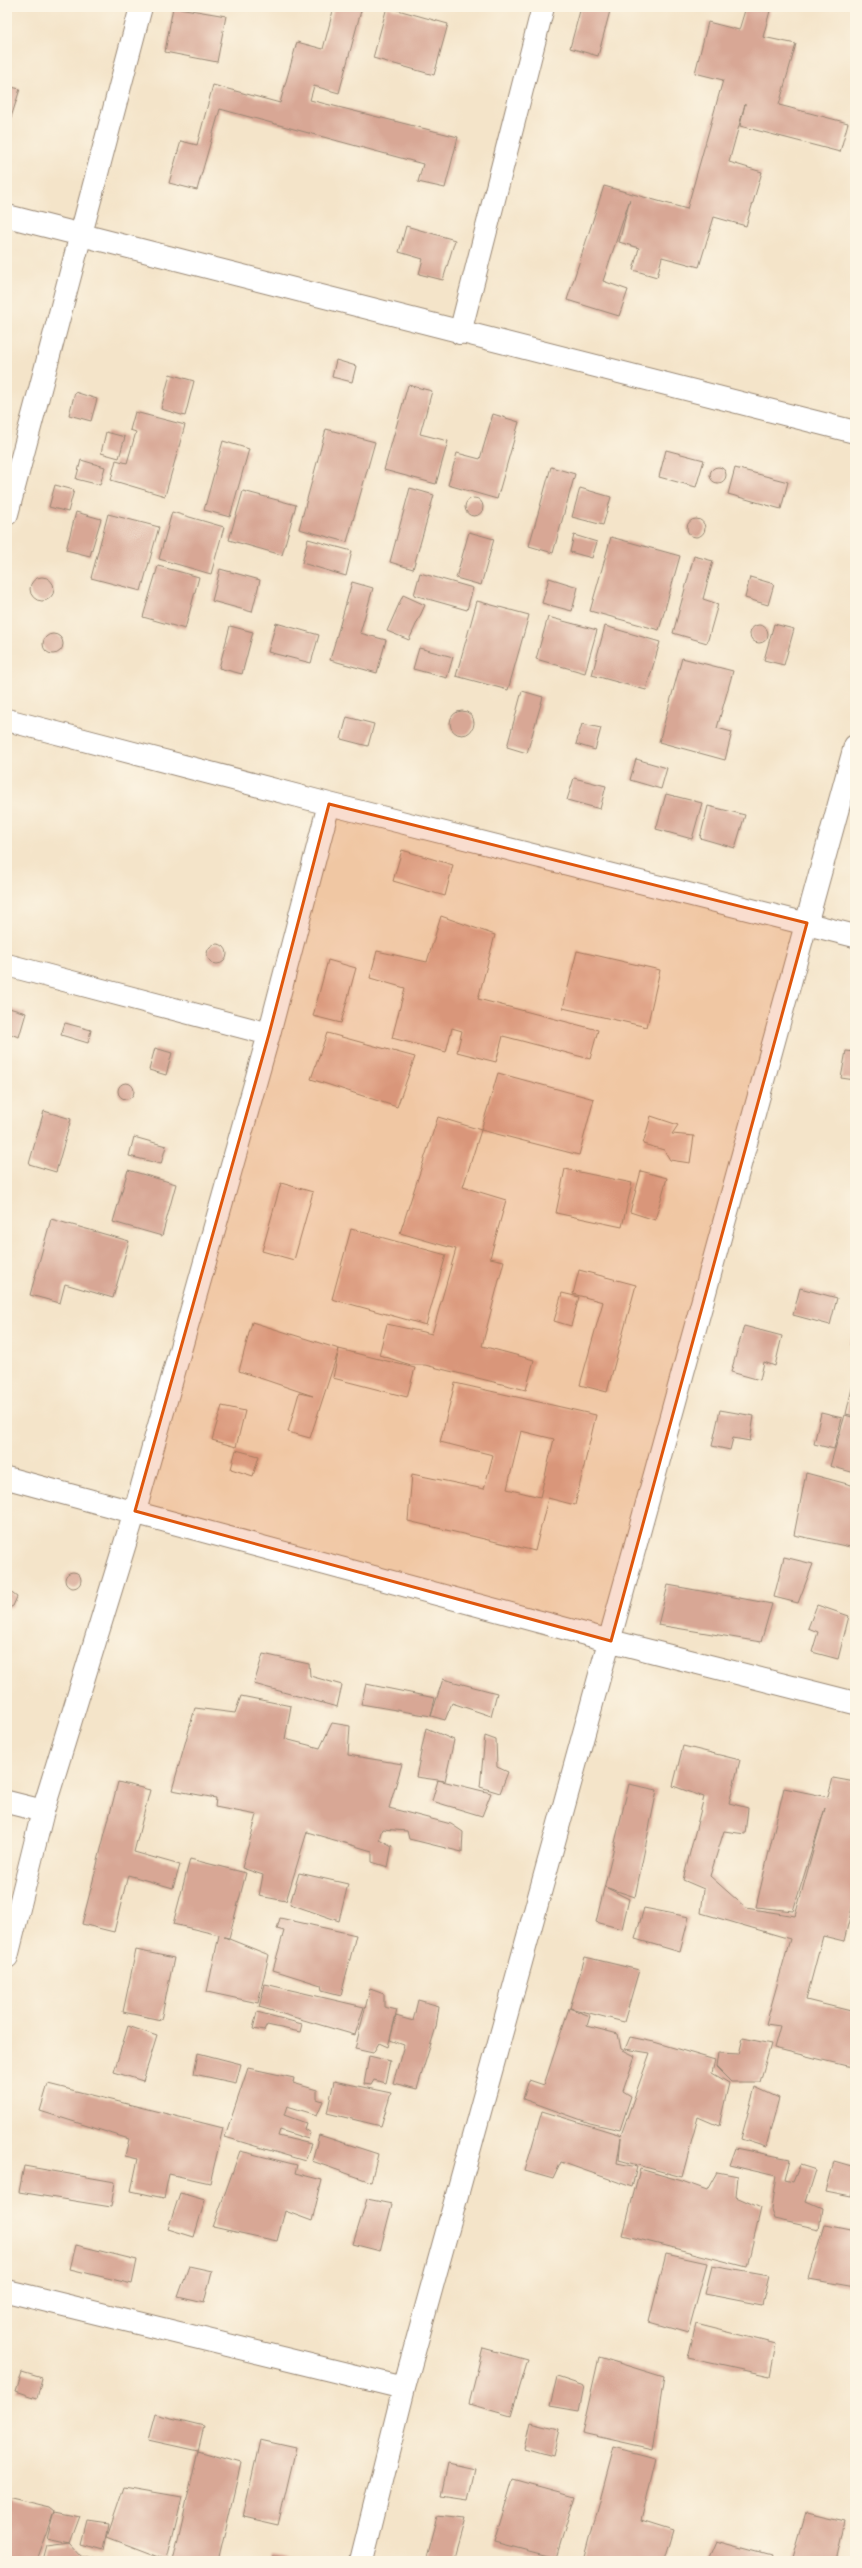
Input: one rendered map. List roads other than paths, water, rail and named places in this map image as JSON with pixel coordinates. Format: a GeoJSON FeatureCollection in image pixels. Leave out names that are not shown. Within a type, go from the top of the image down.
{"type":"FeatureCollection","features":[{"type":"Feature","properties":{"kind":"street"},"geometry":{"type":"LineString","coordinates":[[7,514],[141,7]]}},
{"type":"Feature","properties":{"kind":"street"},"geometry":{"type":"LineString","coordinates":[[460,332],[543,7]]}},
{"type":"Feature","properties":{"kind":"street"},"geometry":{"type":"LineString","coordinates":[[7,216],[855,432]]}},
{"type":"Feature","properties":{"kind":"street"},"geometry":{"type":"LineString","coordinates":[[7,720],[329,804],[855,936]]}},
{"type":"Feature","properties":{"kind":"street"},"geometry":{"type":"LineString","coordinates":[[361,2561],[404,2388],[855,746]]}},
{"type":"Feature","properties":{"kind":"street"},"geometry":{"type":"LineString","coordinates":[[7,1957],[43,1811],[136,1511],[269,1034],[329,804]]}},
{"type":"Feature","properties":{"kind":"street"},"geometry":{"type":"LineString","coordinates":[[7,965],[269,1034]]}},
{"type":"Feature","properties":{"kind":"street"},"geometry":{"type":"LineString","coordinates":[[7,1478],[136,1511],[610,1641],[855,1703]]}},
{"type":"Feature","properties":{"kind":"street"},"geometry":{"type":"LineString","coordinates":[[7,1802],[43,1811]]}},
{"type":"Feature","properties":{"kind":"street"},"geometry":{"type":"LineString","coordinates":[[7,2291],[404,2388]]}}]}
